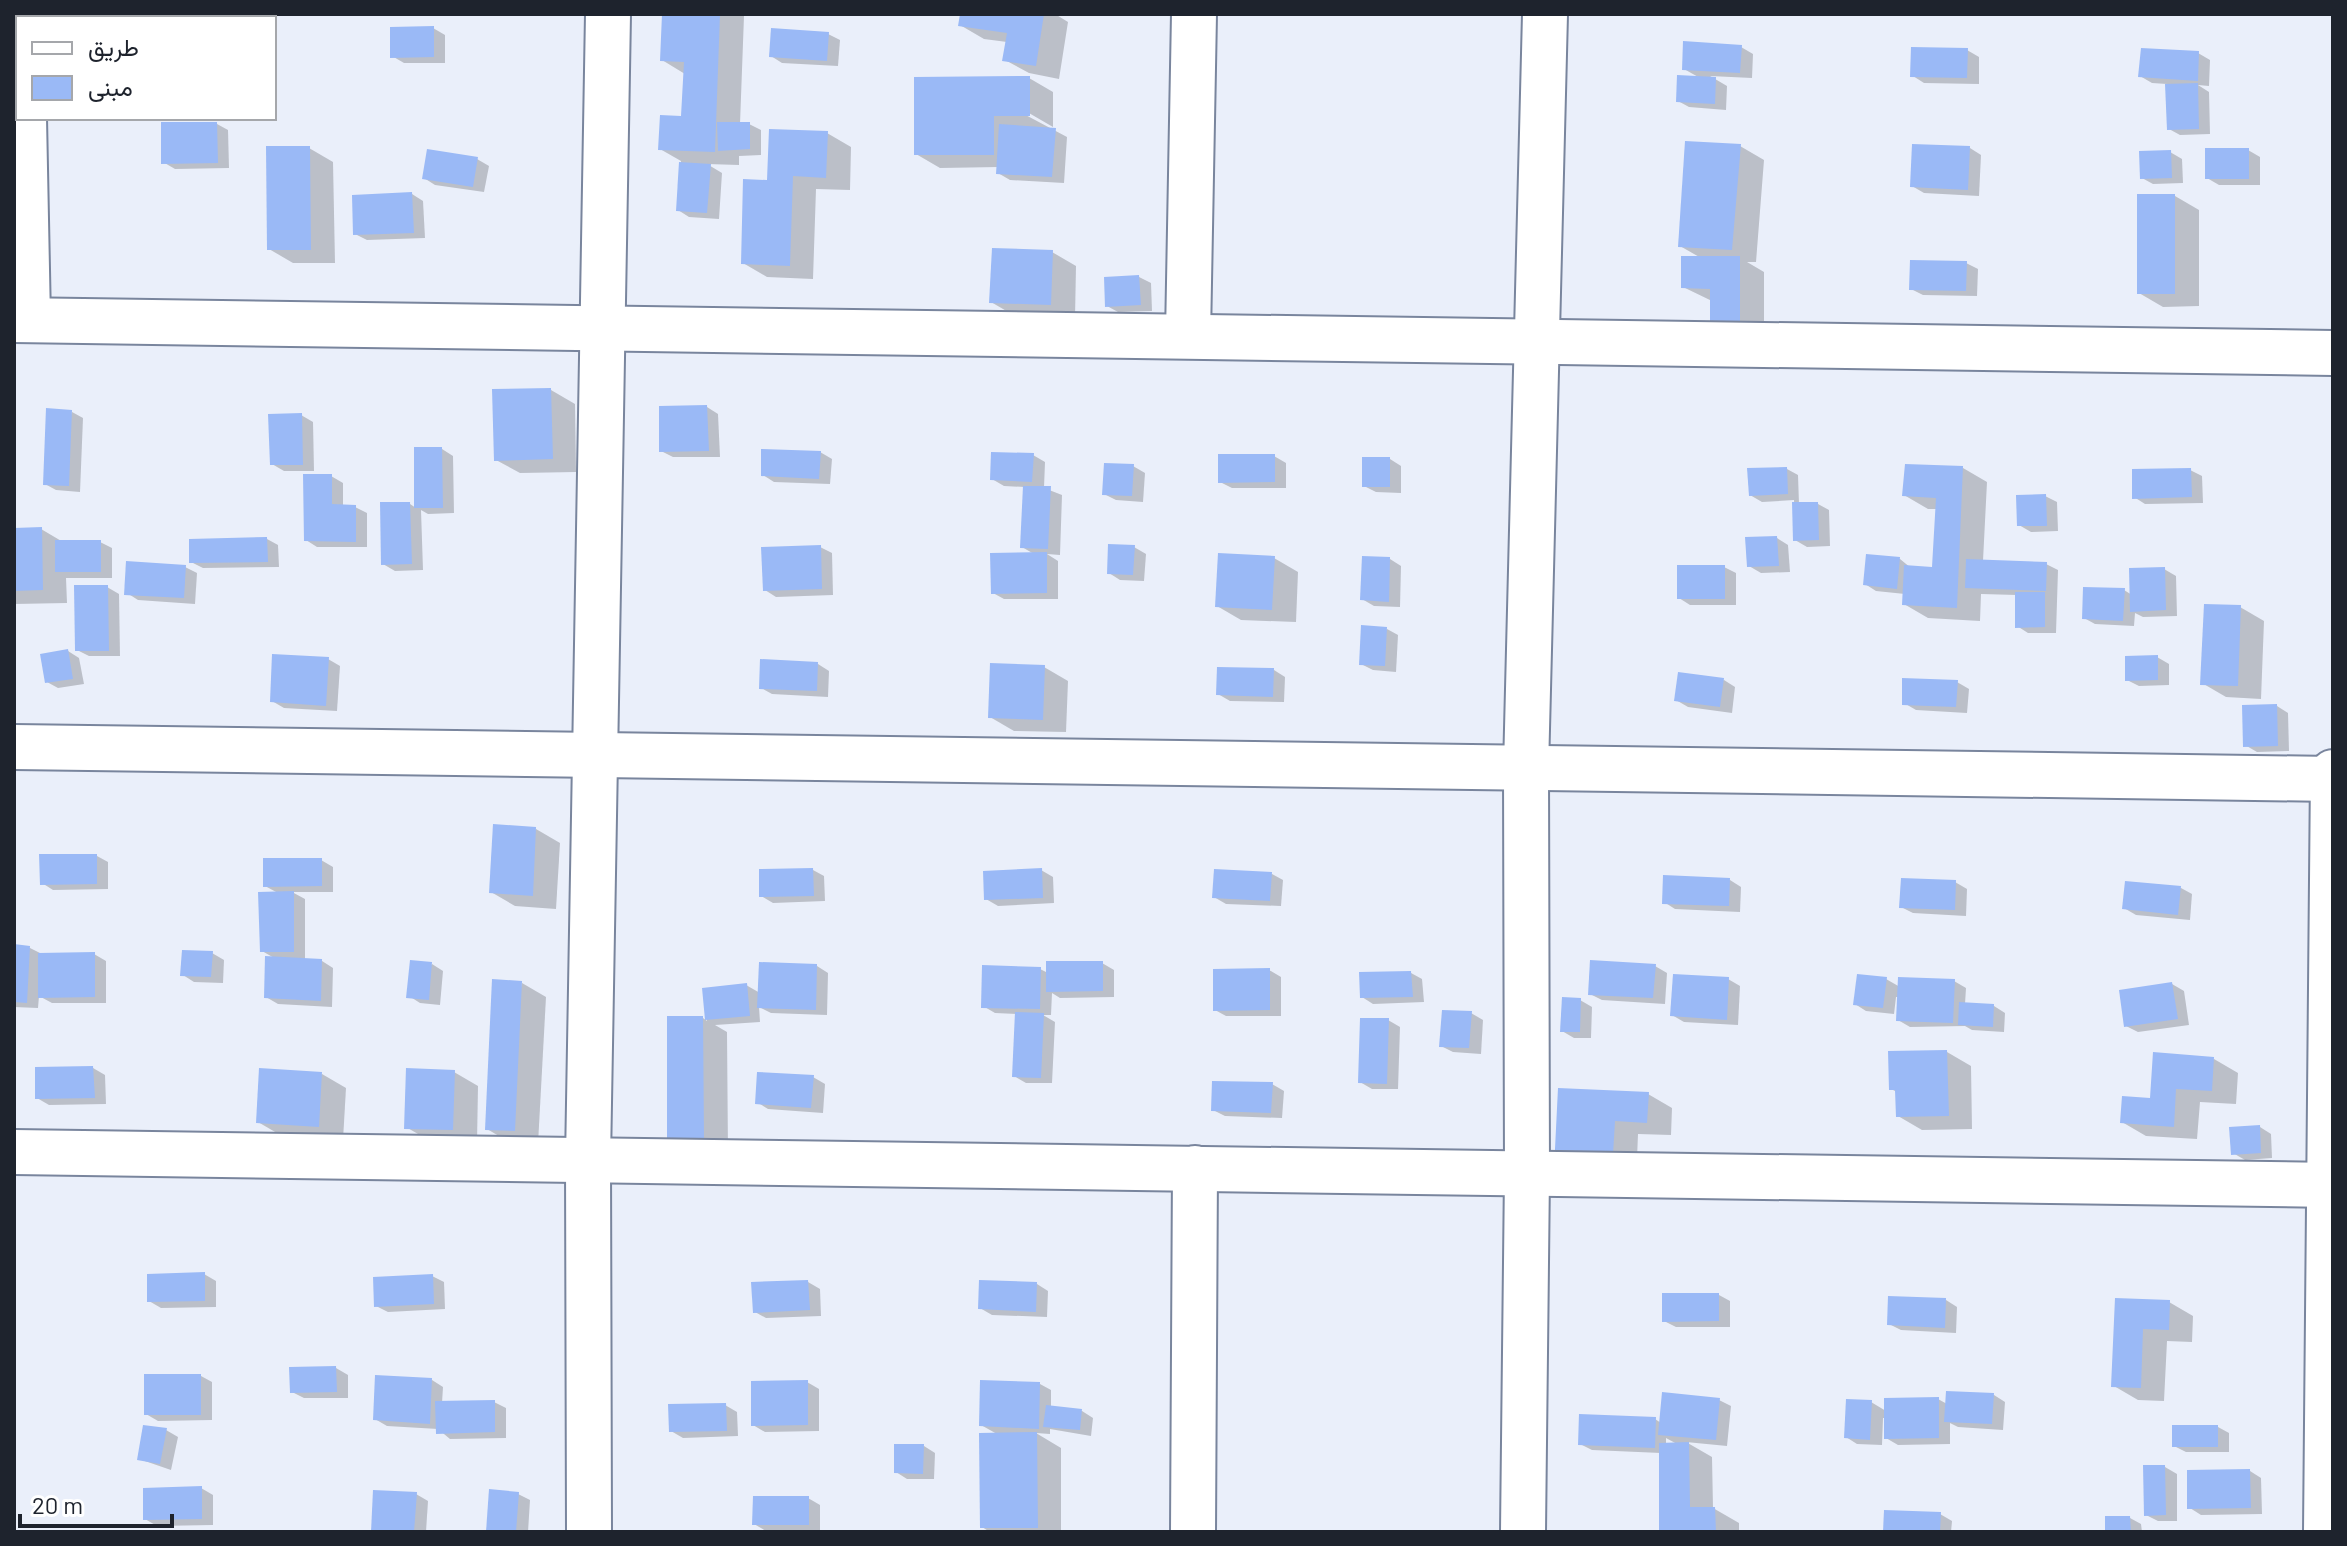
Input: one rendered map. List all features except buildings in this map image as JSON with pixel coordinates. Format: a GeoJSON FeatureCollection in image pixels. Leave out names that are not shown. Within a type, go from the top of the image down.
{"type":"FeatureCollection","features":[{"type":"Feature","properties":{"kind":"street"},"geometry":{"type":"LineString","coordinates":[[589,1532],[588,1160],[608,14]]}},
{"type":"Feature","properties":{"kind":"street"},"geometry":{"type":"LineString","coordinates":[[1188,336],[1194,14]]}},
{"type":"Feature","properties":{"kind":"street"},"geometry":{"type":"LineString","coordinates":[[1523,1532],[1527,1173],[1526,769],[1545,14]]}},
{"type":"Feature","properties":{"kind":"street"},"geometry":{"type":"LineString","coordinates":[[24,120],[21,320],[2333,353]]}},
{"type":"Feature","properties":{"kind":"street"},"geometry":{"type":"LineString","coordinates":[[14,747],[2333,779]]}},
{"type":"Feature","properties":{"kind":"street"},"geometry":{"type":"LineString","coordinates":[[2326,1532],[2333,772]]}},
{"type":"Feature","properties":{"kind":"street"},"geometry":{"type":"LineString","coordinates":[[14,1152],[2331,1185]]}},
{"type":"Feature","properties":{"kind":"street"},"geometry":{"type":"LineString","coordinates":[[1193,1532],[1195,1168]]}}]}
